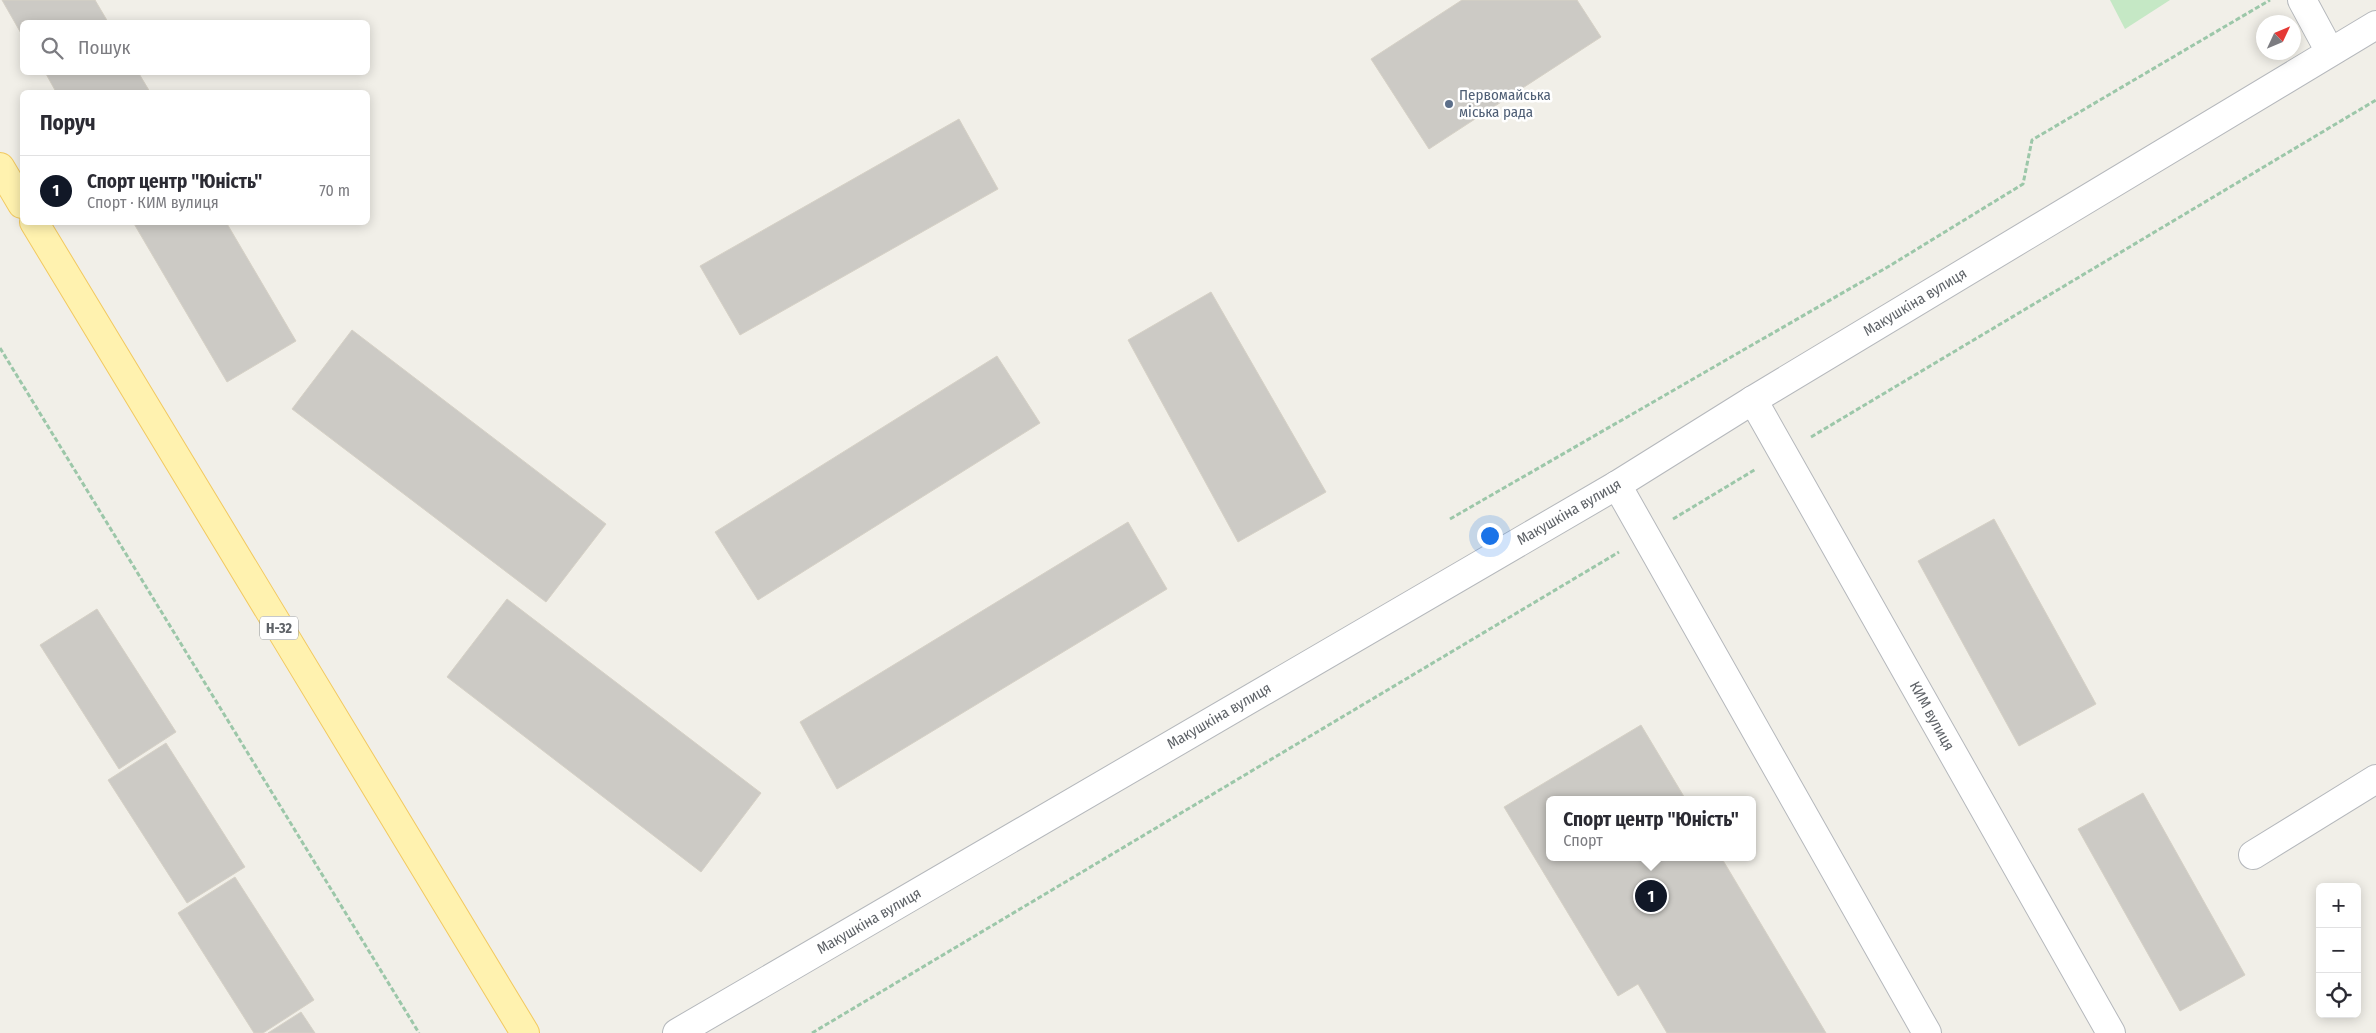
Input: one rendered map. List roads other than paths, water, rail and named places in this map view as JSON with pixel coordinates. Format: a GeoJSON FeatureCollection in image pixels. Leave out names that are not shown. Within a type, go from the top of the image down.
{"type":"FeatureCollection","features":[{"type":"Feature","properties":{"kind":"main road"},"geometry":{"type":"LineString","coordinates":[[0,167],[20,201]]}},
{"type":"Feature","properties":{"kind":"main road","name":"Н-32"},"geometry":{"type":"LineString","coordinates":[[36,225],[525,1033]]}},
{"type":"Feature","properties":{"kind":"street"},"geometry":{"type":"LineString","coordinates":[[2302,0],[2330,52]]}},
{"type":"Feature","properties":{"kind":"street","name":"Макушкіна вулиця"},"geometry":{"type":"LineString","coordinates":[[677,1033],[1617,485],[1753,400],[2376,25]]}},
{"type":"Feature","properties":{"kind":"street","name":"КИМ вулиця"},"geometry":{"type":"LineString","coordinates":[[1753,400],[2111,1033]]}},
{"type":"Feature","properties":{"kind":"street"},"geometry":{"type":"LineString","coordinates":[[1617,485],[1927,1033]]}},
{"type":"Feature","properties":{"kind":"street"},"geometry":{"type":"LineString","coordinates":[[2253,855],[2376,780]]}},
{"type":"Feature","properties":{"kind":"place","name":"Первомайська міська рада"},"geometry":{"type":"Point","coordinates":[1449,104]}},
{"type":"Feature","properties":{"kind":"place","name":"Спорт центр \"Юність\""},"geometry":{"type":"Point","coordinates":[1651,896]}}]}
